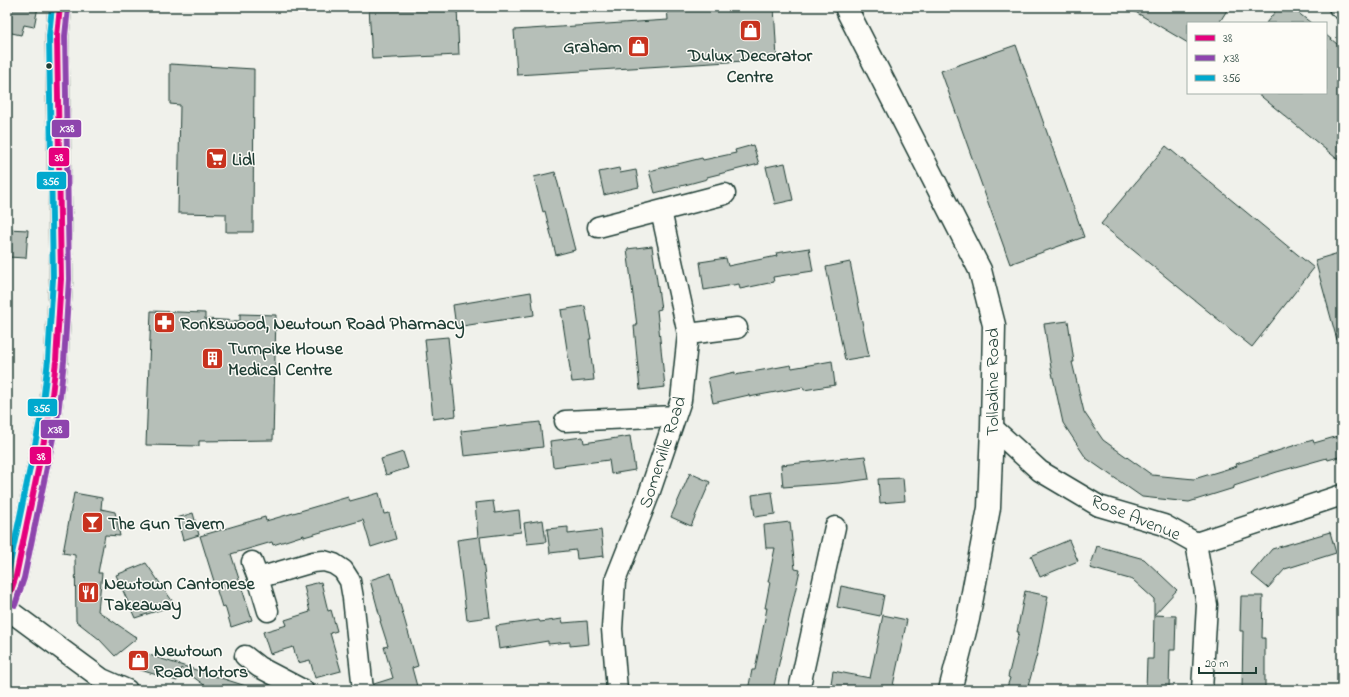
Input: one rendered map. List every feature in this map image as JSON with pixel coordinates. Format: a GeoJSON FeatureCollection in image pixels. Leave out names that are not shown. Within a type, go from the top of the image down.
{"type":"FeatureCollection","features":[{"type":"Feature","properties":{"kind":"main road"},"geometry":{"type":"LineString","coordinates":[[7,602],[16,576],[50,412],[56,361],[61,278],[57,36],[60,7]]}},
{"type":"Feature","properties":{"kind":"main road","name":"Tolladine Road"},"geometry":{"type":"LineString","coordinates":[[846,7],[980,270],[994,325],[989,508],[968,619],[950,690]]}},
{"type":"Feature","properties":{"kind":"street"},"geometry":{"type":"LineString","coordinates":[[598,227],[725,194]]}},
{"type":"Feature","properties":{"kind":"street","name":"Somerville Road"},"geometry":{"type":"LineString","coordinates":[[617,690],[612,629],[615,582],[648,497],[681,400],[688,334],[661,211]]}},
{"type":"Feature","properties":{"kind":"street"},"geometry":{"type":"LineString","coordinates":[[688,334],[737,328]]}},
{"type":"Feature","properties":{"kind":"street"},"geometry":{"type":"LineString","coordinates":[[565,421],[675,416]]}},
{"type":"Feature","properties":{"kind":"street","name":"Rose Avenue"},"geometry":{"type":"LineString","coordinates":[[992,427],[1040,471],[1099,506],[1164,525],[1196,543],[1342,495]]}},
{"type":"Feature","properties":{"kind":"street"},"geometry":{"type":"LineString","coordinates":[[799,690],[835,527]]}},
{"type":"Feature","properties":{"kind":"street"},"geometry":{"type":"LineString","coordinates":[[1196,543],[1207,605],[1202,690]]}},
{"type":"Feature","properties":{"kind":"street"},"geometry":{"type":"LineString","coordinates":[[268,611],[255,570],[324,561],[334,564],[343,570],[350,581],[353,598],[364,690]]}},
{"type":"Feature","properties":{"kind":"street"},"geometry":{"type":"LineString","coordinates":[[7,609],[102,679],[127,690]]}},
{"type":"Feature","properties":{"kind":"street"},"geometry":{"type":"LineString","coordinates":[[245,656],[259,667],[303,690]]}},
{"type":"Feature","properties":{"kind":"building"},"geometry":{"type":"Polygon","coordinates":[[[7,7],[38,7],[34,27],[24,25],[21,35],[7,32],[7,7]]]}},
{"type":"Feature","properties":{"kind":"building"},"geometry":{"type":"Polygon","coordinates":[[[369,7],[457,7],[459,55],[372,59],[369,7]]]}},
{"type":"Feature","properties":{"kind":"building"},"geometry":{"type":"Polygon","coordinates":[[[667,7],[774,7],[777,59],[517,75],[514,30],[668,20],[667,7]]]}},
{"type":"Feature","properties":{"kind":"building"},"geometry":{"type":"Polygon","coordinates":[[[1127,7],[1229,7],[1220,22],[1187,22],[1187,42],[1127,7]]]}},
{"type":"Feature","properties":{"kind":"building"},"geometry":{"type":"Polygon","coordinates":[[[1279,7],[1291,7],[1310,22],[1267,22],[1279,7]]]}},
{"type":"Feature","properties":{"kind":"building"},"geometry":{"type":"Polygon","coordinates":[[[1327,36],[1342,48],[1342,163],[1258,94],[1327,94],[1327,36]]]}},
{"type":"Feature","properties":{"kind":"building"},"geometry":{"type":"Polygon","coordinates":[[[1016,45],[1084,237],[1010,264],[941,71],[1016,45]]]}},
{"type":"Feature","properties":{"kind":"building","name":"Lidl"},"geometry":{"type":"Polygon","coordinates":[[[170,64],[254,69],[253,232],[226,232],[226,214],[178,213],[180,105],[170,104],[170,64]]]}},
{"type":"Feature","properties":{"kind":"building"},"geometry":{"type":"Polygon","coordinates":[[[753,145],[759,164],[707,177],[707,179],[655,193],[649,171],[702,158],[703,160],[736,153],[735,150],[753,145]]]}},
{"type":"Feature","properties":{"kind":"building"},"geometry":{"type":"Polygon","coordinates":[[[1166,146],[1314,268],[1252,347],[1101,224],[1166,146]]]}},
{"type":"Feature","properties":{"kind":"building"},"geometry":{"type":"Polygon","coordinates":[[[785,163],[793,200],[775,204],[766,167],[785,163]]]}},
{"type":"Feature","properties":{"kind":"building"},"geometry":{"type":"Polygon","coordinates":[[[619,168],[620,173],[636,170],[639,187],[604,195],[599,172],[619,168]]]}},
{"type":"Feature","properties":{"kind":"building"},"geometry":{"type":"Polygon","coordinates":[[[555,172],[575,250],[556,255],[545,211],[543,212],[534,177],[555,172]]]}},
{"type":"Feature","properties":{"kind":"building"},"geometry":{"type":"Polygon","coordinates":[[[7,229],[28,230],[26,258],[7,257],[7,229]]]}},
{"type":"Feature","properties":{"kind":"building"},"geometry":{"type":"Polygon","coordinates":[[[652,246],[661,309],[657,310],[665,387],[640,390],[634,326],[637,326],[627,249],[652,246]]]}},
{"type":"Feature","properties":{"kind":"building"},"geometry":{"type":"Polygon","coordinates":[[[809,248],[813,271],[773,277],[774,282],[740,289],[739,284],[704,290],[700,262],[726,258],[728,266],[777,256],[776,253],[809,248]]]}},
{"type":"Feature","properties":{"kind":"building"},"geometry":{"type":"Polygon","coordinates":[[[1342,252],[1342,339],[1337,340],[1315,260],[1342,252]]]}},
{"type":"Feature","properties":{"kind":"building"},"geometry":{"type":"Polygon","coordinates":[[[850,262],[869,356],[845,360],[826,267],[850,262]]]}},
{"type":"Feature","properties":{"kind":"building"},"geometry":{"type":"Polygon","coordinates":[[[531,292],[534,315],[456,327],[453,305],[531,292]]]}},
{"type":"Feature","properties":{"kind":"building"},"geometry":{"type":"Polygon","coordinates":[[[585,306],[591,339],[589,339],[594,380],[572,382],[561,310],[585,306]]]}},
{"type":"Feature","properties":{"kind":"building","name":"Turnpike House Medical Centre"},"geometry":{"type":"Polygon","coordinates":[[[151,311],[205,313],[205,319],[240,321],[240,314],[276,315],[273,440],[199,441],[199,446],[146,445],[151,311]]]}},
{"type":"Feature","properties":{"kind":"building"},"geometry":{"type":"Polygon","coordinates":[[[1068,321],[1074,362],[1072,362],[1084,412],[1103,440],[1152,475],[1194,479],[1237,466],[1236,464],[1296,445],[1313,440],[1314,443],[1342,435],[1342,456],[1328,460],[1327,458],[1277,472],[1234,486],[1234,488],[1189,502],[1142,497],[1086,458],[1063,423],[1051,368],[1044,324],[1068,321]]]}},
{"type":"Feature","properties":{"kind":"building"},"geometry":{"type":"Polygon","coordinates":[[[448,337],[456,416],[433,419],[425,339],[448,337]]]}},
{"type":"Feature","properties":{"kind":"building"},"geometry":{"type":"Polygon","coordinates":[[[832,361],[835,385],[804,390],[803,387],[749,397],[749,395],[713,403],[708,378],[735,372],[735,375],[791,365],[792,368],[832,361]]]}},
{"type":"Feature","properties":{"kind":"building"},"geometry":{"type":"Polygon","coordinates":[[[540,422],[543,447],[464,456],[461,431],[540,422]]]}},
{"type":"Feature","properties":{"kind":"building"},"geometry":{"type":"Polygon","coordinates":[[[630,436],[635,470],[611,474],[609,460],[553,467],[550,441],[583,437],[584,443],[630,436]]]}},
{"type":"Feature","properties":{"kind":"building"},"geometry":{"type":"Polygon","coordinates":[[[403,452],[408,468],[386,475],[381,459],[403,452]]]}},
{"type":"Feature","properties":{"kind":"building"},"geometry":{"type":"Polygon","coordinates":[[[865,456],[869,479],[839,483],[783,487],[781,465],[865,456]]]}},
{"type":"Feature","properties":{"kind":"building"},"geometry":{"type":"Polygon","coordinates":[[[690,473],[710,482],[691,526],[671,517],[690,473]]]}},
{"type":"Feature","properties":{"kind":"building"},"geometry":{"type":"Polygon","coordinates":[[[903,478],[905,501],[880,503],[878,479],[903,478]]]}},
{"type":"Feature","properties":{"kind":"building"},"geometry":{"type":"Polygon","coordinates":[[[772,492],[775,514],[755,517],[752,495],[772,492]]]}},
{"type":"Feature","properties":{"kind":"building"},"geometry":{"type":"Polygon","coordinates":[[[74,493],[102,498],[101,509],[115,512],[120,536],[105,535],[98,573],[102,573],[98,611],[137,638],[115,656],[99,639],[76,621],[75,555],[63,553],[74,493]]]}},
{"type":"Feature","properties":{"kind":"building"},"geometry":{"type":"Polygon","coordinates":[[[379,493],[384,514],[389,513],[396,539],[371,547],[363,520],[304,537],[304,535],[273,545],[272,542],[231,554],[252,620],[231,627],[225,606],[222,607],[200,536],[265,517],[266,521],[348,497],[350,501],[379,493]]]}},
{"type":"Feature","properties":{"kind":"building"},"geometry":{"type":"Polygon","coordinates":[[[493,501],[495,513],[519,510],[521,532],[480,537],[490,617],[467,620],[457,540],[478,537],[475,503],[493,501]]]}},
{"type":"Feature","properties":{"kind":"building"},"geometry":{"type":"Polygon","coordinates":[[[193,513],[199,535],[183,540],[177,518],[193,513]]]}},
{"type":"Feature","properties":{"kind":"building"},"geometry":{"type":"Polygon","coordinates":[[[543,520],[546,542],[527,544],[524,523],[543,520]]]}},
{"type":"Feature","properties":{"kind":"building"},"geometry":{"type":"Polygon","coordinates":[[[790,522],[795,569],[800,570],[773,690],[748,690],[752,670],[755,670],[767,608],[765,608],[770,582],[768,582],[775,548],[766,548],[764,525],[790,522]]]}},
{"type":"Feature","properties":{"kind":"building"},"geometry":{"type":"Polygon","coordinates":[[[568,527],[568,534],[601,530],[604,556],[577,559],[576,550],[550,553],[547,529],[568,527]]]}},
{"type":"Feature","properties":{"kind":"building"},"geometry":{"type":"Polygon","coordinates":[[[1330,532],[1336,553],[1285,569],[1268,588],[1251,574],[1272,549],[1330,532]]]}},
{"type":"Feature","properties":{"kind":"building"},"geometry":{"type":"Polygon","coordinates":[[[1069,540],[1078,561],[1040,577],[1031,556],[1069,540]]]}},
{"type":"Feature","properties":{"kind":"building"},"geometry":{"type":"Polygon","coordinates":[[[1097,546],[1144,559],[1177,590],[1154,615],[1154,599],[1133,580],[1090,568],[1097,546]]]}},
{"type":"Feature","properties":{"kind":"building"},"geometry":{"type":"Polygon","coordinates":[[[146,563],[175,605],[135,618],[116,575],[146,563]]]}},
{"type":"Feature","properties":{"kind":"building"},"geometry":{"type":"Polygon","coordinates":[[[391,573],[418,666],[412,668],[418,690],[374,690],[374,684],[393,678],[384,647],[388,646],[370,580],[391,573]]]}},
{"type":"Feature","properties":{"kind":"building"},"geometry":{"type":"Polygon","coordinates":[[[321,582],[328,611],[331,610],[337,631],[330,633],[341,671],[315,678],[310,660],[298,663],[293,647],[270,654],[263,632],[287,625],[285,620],[310,612],[304,586],[321,582]]]}},
{"type":"Feature","properties":{"kind":"building"},"geometry":{"type":"Polygon","coordinates":[[[841,586],[884,595],[880,616],[837,607],[841,586]]]}},
{"type":"Feature","properties":{"kind":"building"},"geometry":{"type":"Polygon","coordinates":[[[1025,591],[1048,596],[1037,654],[1027,690],[1006,690],[1010,678],[1008,677],[1019,632],[1017,632],[1025,591]]]}},
{"type":"Feature","properties":{"kind":"building"},"geometry":{"type":"Polygon","coordinates":[[[1241,596],[1263,596],[1262,638],[1265,638],[1265,690],[1242,690],[1243,631],[1240,631],[1241,596]]]}},
{"type":"Feature","properties":{"kind":"building"},"geometry":{"type":"Polygon","coordinates":[[[883,615],[907,620],[892,690],[830,690],[833,671],[870,678],[883,615]]]}},
{"type":"Feature","properties":{"kind":"building"},"geometry":{"type":"Polygon","coordinates":[[[1154,615],[1176,616],[1175,650],[1170,650],[1169,690],[1146,690],[1147,659],[1153,659],[1154,615]]]}},
{"type":"Feature","properties":{"kind":"building"},"geometry":{"type":"Polygon","coordinates":[[[562,619],[563,623],[587,621],[589,644],[570,646],[570,642],[548,644],[548,641],[499,649],[496,626],[539,620],[540,622],[562,619]]]}},
{"type":"Feature","properties":{"kind":"building"},"geometry":{"type":"Polygon","coordinates":[[[143,653],[249,687],[249,690],[211,690],[181,668],[177,681],[137,669],[143,653]]]}},
{"type":"Feature","properties":{"kind":"transit line","name":"356"},"geometry":{"type":"LineString","coordinates":[[7,578],[42,411],[48,360],[53,279],[49,36],[52,7]]}},
{"type":"Feature","properties":{"kind":"transit line","name":"38"},"geometry":{"type":"LineString","coordinates":[[7,602],[16,576],[50,412],[56,361],[61,279],[57,36],[60,7]]}},
{"type":"Feature","properties":{"kind":"transit line","name":"X38"},"geometry":{"type":"LineString","coordinates":[[15,605],[24,578],[58,414],[64,361],[69,279],[65,36],[68,8]]}},
{"type":"Feature","properties":{"kind":"place","name":"Dulux Decorator Centre"},"geometry":{"type":"Point","coordinates":[750,30]}},
{"type":"Feature","properties":{"kind":"place","name":"Graham"},"geometry":{"type":"Point","coordinates":[638,46]}},
{"type":"Feature","properties":{"kind":"place","name":"Lidl"},"geometry":{"type":"Point","coordinates":[216,159]}},
{"type":"Feature","properties":{"kind":"place","name":"Ronkswood, Newtown Road Pharmacy"},"geometry":{"type":"Point","coordinates":[164,323]}},
{"type":"Feature","properties":{"kind":"place","name":"Turnpike House Medical Centre"},"geometry":{"type":"Point","coordinates":[212,358]}},
{"type":"Feature","properties":{"kind":"place","name":"The Gun Tavern"},"geometry":{"type":"Point","coordinates":[93,523]}},
{"type":"Feature","properties":{"kind":"place","name":"Newtown Cantonese Takeaway"},"geometry":{"type":"Point","coordinates":[88,593]}},
{"type":"Feature","properties":{"kind":"place","name":"Newtown Road Motors"},"geometry":{"type":"Point","coordinates":[139,660]}}]}
